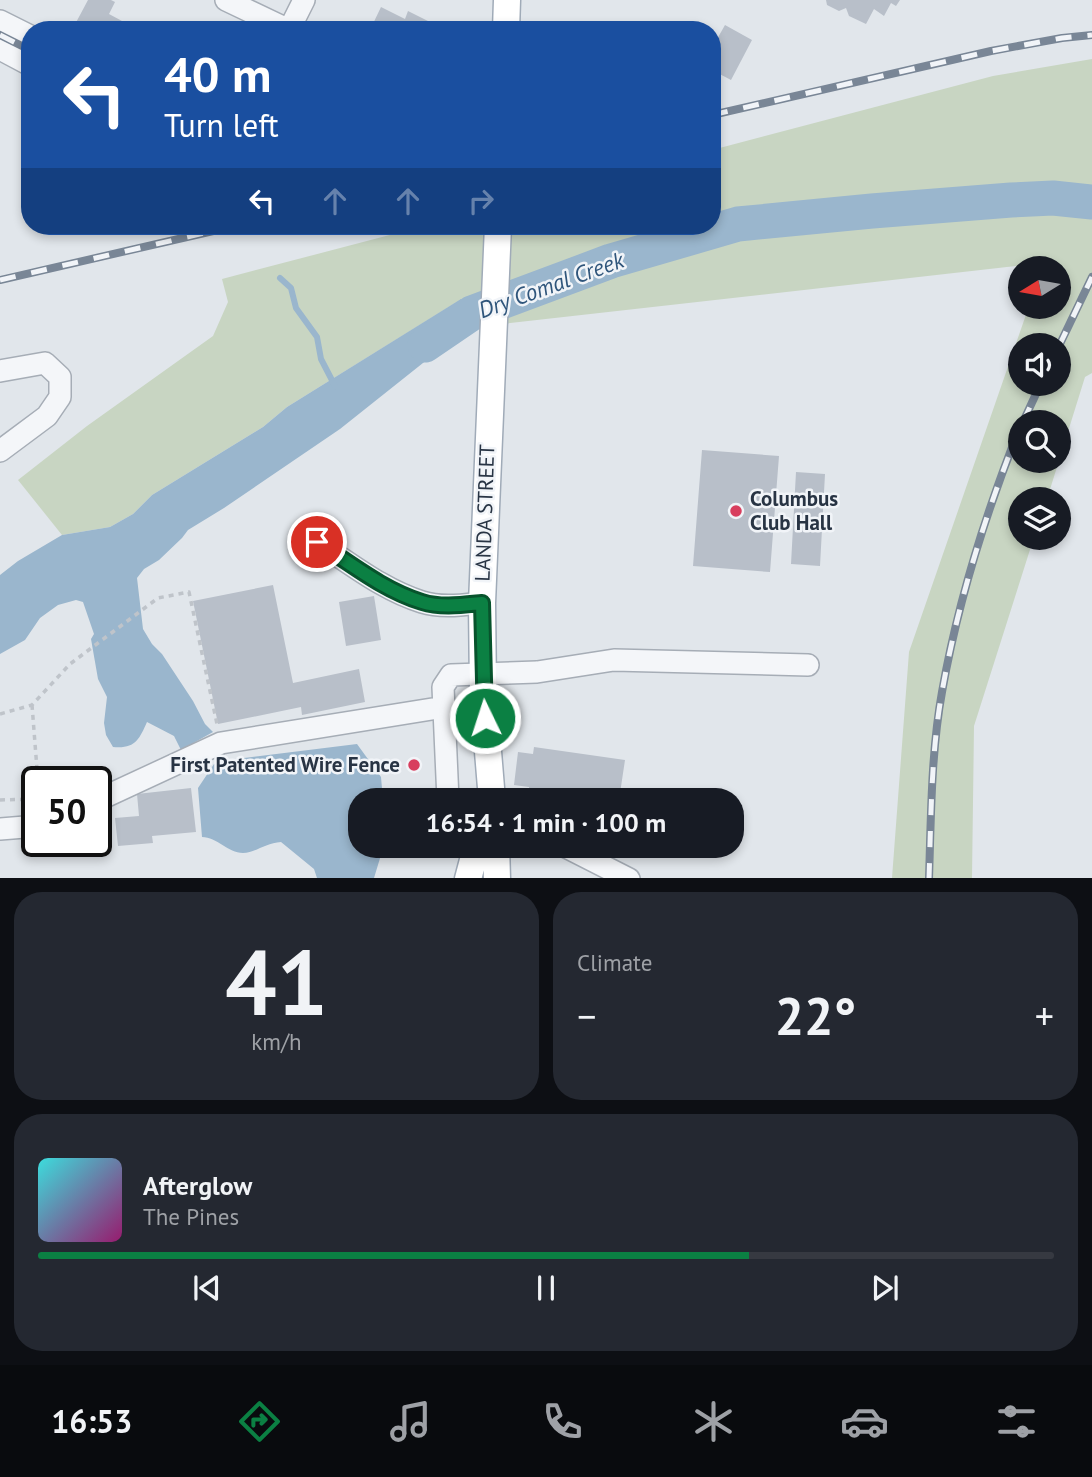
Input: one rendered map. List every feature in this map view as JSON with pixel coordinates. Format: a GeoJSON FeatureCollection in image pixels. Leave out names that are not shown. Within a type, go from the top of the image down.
{"type":"FeatureCollection","features":[{"type":"Feature","properties":{"kind":"main road"},"geometry":{"type":"LineString","coordinates":[[506,21],[507,0]]}},
{"type":"Feature","properties":{"kind":"main road","name":"LANDA STREET"},"geometry":{"type":"LineString","coordinates":[[491,788],[482,673],[482,603],[498,235]]}},
{"type":"Feature","properties":{"kind":"main road"},"geometry":{"type":"LineString","coordinates":[[468,878],[473,858]]}},
{"type":"Feature","properties":{"kind":"main road"},"geometry":{"type":"LineString","coordinates":[[496,858],[497,878]]}},
{"type":"Feature","properties":{"kind":"street"},"geometry":{"type":"LineString","coordinates":[[226,0],[270,21]]}},
{"type":"Feature","properties":{"kind":"street"},"geometry":{"type":"LineString","coordinates":[[294,21],[304,0]]}},
{"type":"Feature","properties":{"kind":"street"},"geometry":{"type":"LineString","coordinates":[[0,21],[21,32]]}},
{"type":"Feature","properties":{"kind":"street"},"geometry":{"type":"LineString","coordinates":[[0,49],[21,60]]}},
{"type":"Feature","properties":{"kind":"street"},"geometry":{"type":"LineString","coordinates":[[0,371],[45,363],[60,377],[60,397],[47,416],[0,451]]}},
{"type":"Feature","properties":{"kind":"street"},"geometry":{"type":"LineString","coordinates":[[317,542],[384,586],[423,602],[453,606],[482,603]]}},
{"type":"Feature","properties":{"kind":"street"},"geometry":{"type":"LineString","coordinates":[[447,788],[443,687],[451,675],[537,672],[614,660],[808,665]]}},
{"type":"Feature","properties":{"kind":"street"},"geometry":{"type":"LineString","coordinates":[[112,794],[221,743],[432,709]]}},
{"type":"Feature","properties":{"kind":"street"},"geometry":{"type":"LineString","coordinates":[[0,830],[21,827]]}},
{"type":"Feature","properties":{"kind":"street"},"geometry":{"type":"LineString","coordinates":[[588,858],[629,878]]}},
{"type":"Feature","properties":{"kind":"path"},"geometry":{"type":"LineString","coordinates":[[0,714],[32,705],[70,664],[158,598],[189,592],[218,732]]}},
{"type":"Feature","properties":{"kind":"path"},"geometry":{"type":"LineString","coordinates":[[32,705],[37,766]]}},
{"type":"Feature","properties":{"kind":"path"},"geometry":{"type":"LineString","coordinates":[[0,800],[21,799]]}},
{"type":"Feature","properties":{"kind":"green space"},"geometry":{"type":"Polygon","coordinates":[[[1092,59],[1092,373],[1085,377],[1071,422],[1071,410],[1008,410],[1008,473],[1055,473],[1051,487],[1008,487],[1008,550],[1030,550],[974,726],[972,878],[892,878],[909,652],[1008,367],[1008,396],[1071,396],[1071,333],[1020,333],[1024,319],[1071,319],[1071,256],[1008,256],[1008,267],[467,328],[460,300],[287,407],[263,427],[152,495],[133,514],[110,527],[62,535],[18,480],[87,426],[213,336],[228,302],[222,279],[390,235],[721,235],[721,148],[993,76],[1092,59]]]}},
{"type":"Feature","properties":{"kind":"water"},"geometry":{"type":"Polygon","coordinates":[[[461,299],[467,328],[340,429],[188,530],[137,578],[143,629],[193,701],[205,724],[213,732],[181,750],[174,736],[147,722],[131,745],[113,747],[106,735],[104,723],[107,697],[98,679],[91,639],[94,634],[83,602],[76,600],[58,605],[40,618],[25,640],[0,654],[0,575],[18,561],[62,535],[110,527],[133,514],[152,495],[461,299]]]}},
{"type":"Feature","properties":{"kind":"water"},"geometry":{"type":"Polygon","coordinates":[[[357,744],[381,777],[382,788],[348,788],[348,858],[380,858],[374,878],[317,878],[314,869],[281,842],[243,853],[202,837],[198,788],[214,764],[357,744]]]}},
{"type":"Feature","properties":{"kind":"building"},"geometry":{"type":"Polygon","coordinates":[[[88,0],[111,0],[115,2],[109,14],[122,21],[77,21],[88,0]]]}},
{"type":"Feature","properties":{"kind":"building"},"geometry":{"type":"Polygon","coordinates":[[[826,0],[900,0],[896,6],[891,3],[884,16],[874,9],[866,24],[849,16],[846,8],[839,11],[827,5],[826,0]]]}},
{"type":"Feature","properties":{"kind":"building"},"geometry":{"type":"Polygon","coordinates":[[[381,7],[405,19],[408,11],[428,21],[374,21],[381,7]]]}},
{"type":"Feature","properties":{"kind":"building"},"geometry":{"type":"Polygon","coordinates":[[[725,25],[752,40],[731,80],[721,75],[721,32],[725,25]]]}},
{"type":"Feature","properties":{"kind":"building","name":"Columbus Club Hall"},"geometry":{"type":"Polygon","coordinates":[[[702,450],[779,456],[770,572],[693,566],[702,450]]]}},
{"type":"Feature","properties":{"kind":"building"},"geometry":{"type":"Polygon","coordinates":[[[796,472],[825,474],[820,566],[791,564],[796,472]]]}},
{"type":"Feature","properties":{"kind":"building"},"geometry":{"type":"Polygon","coordinates":[[[273,585],[293,683],[359,669],[365,702],[302,715],[301,707],[218,724],[193,601],[273,585]]]}},
{"type":"Feature","properties":{"kind":"building"},"geometry":{"type":"Polygon","coordinates":[[[374,596],[381,640],[346,646],[339,602],[374,596]]]}},
{"type":"Feature","properties":{"kind":"building"},"geometry":{"type":"Polygon","coordinates":[[[534,747],[625,760],[621,788],[529,788],[514,785],[518,752],[533,754],[534,747]]]}},
{"type":"Feature","properties":{"kind":"building"},"geometry":{"type":"Polygon","coordinates":[[[191,788],[196,832],[152,836],[153,843],[118,846],[115,818],[139,816],[137,794],[191,788]]]}},
{"type":"Feature","properties":{"kind":"waterway","name":"Dry Comal Creek"},"geometry":{"type":"LineString","coordinates":[[721,229],[738,224],[1011,200],[1053,198],[1092,202]]}},
{"type":"Feature","properties":{"kind":"waterway","name":"Dry Comal Creek"},"geometry":{"type":"LineString","coordinates":[[425,345],[472,313],[611,261],[700,235]]}},
{"type":"Feature","properties":{"kind":"waterway"},"geometry":{"type":"LineString","coordinates":[[280,278],[291,288],[296,308],[317,337],[321,359],[335,386]]}},
{"type":"Feature","properties":{"kind":"railway"},"geometry":{"type":"LineString","coordinates":[[0,35],[21,46]]}},
{"type":"Feature","properties":{"kind":"railway"},"geometry":{"type":"LineString","coordinates":[[721,113],[991,51],[1092,35]]}},
{"type":"Feature","properties":{"kind":"railway"},"geometry":{"type":"LineString","coordinates":[[0,280],[196,235]]}},
{"type":"Feature","properties":{"kind":"railway"},"geometry":{"type":"LineString","coordinates":[[1065,333],[1092,277]]}},
{"type":"Feature","properties":{"kind":"railway"},"geometry":{"type":"LineString","coordinates":[[1029,410],[1035,396]]}},
{"type":"Feature","properties":{"kind":"railway"},"geometry":{"type":"LineString","coordinates":[[929,878],[932,785],[942,692],[974,557],[1008,459]]}},
{"type":"Feature","properties":{"kind":"place","name":"Columbus Club Hall"},"geometry":{"type":"Point","coordinates":[736,511]}},
{"type":"Feature","properties":{"kind":"place","name":"First Patented Wire Fence"},"geometry":{"type":"Point","coordinates":[414,765]}},
{"type":"Feature","properties":{"kind":"route"},"geometry":{"type":"LineString","coordinates":[[317,542],[384,586],[423,602],[453,606],[482,603],[485,718]]}}]}
